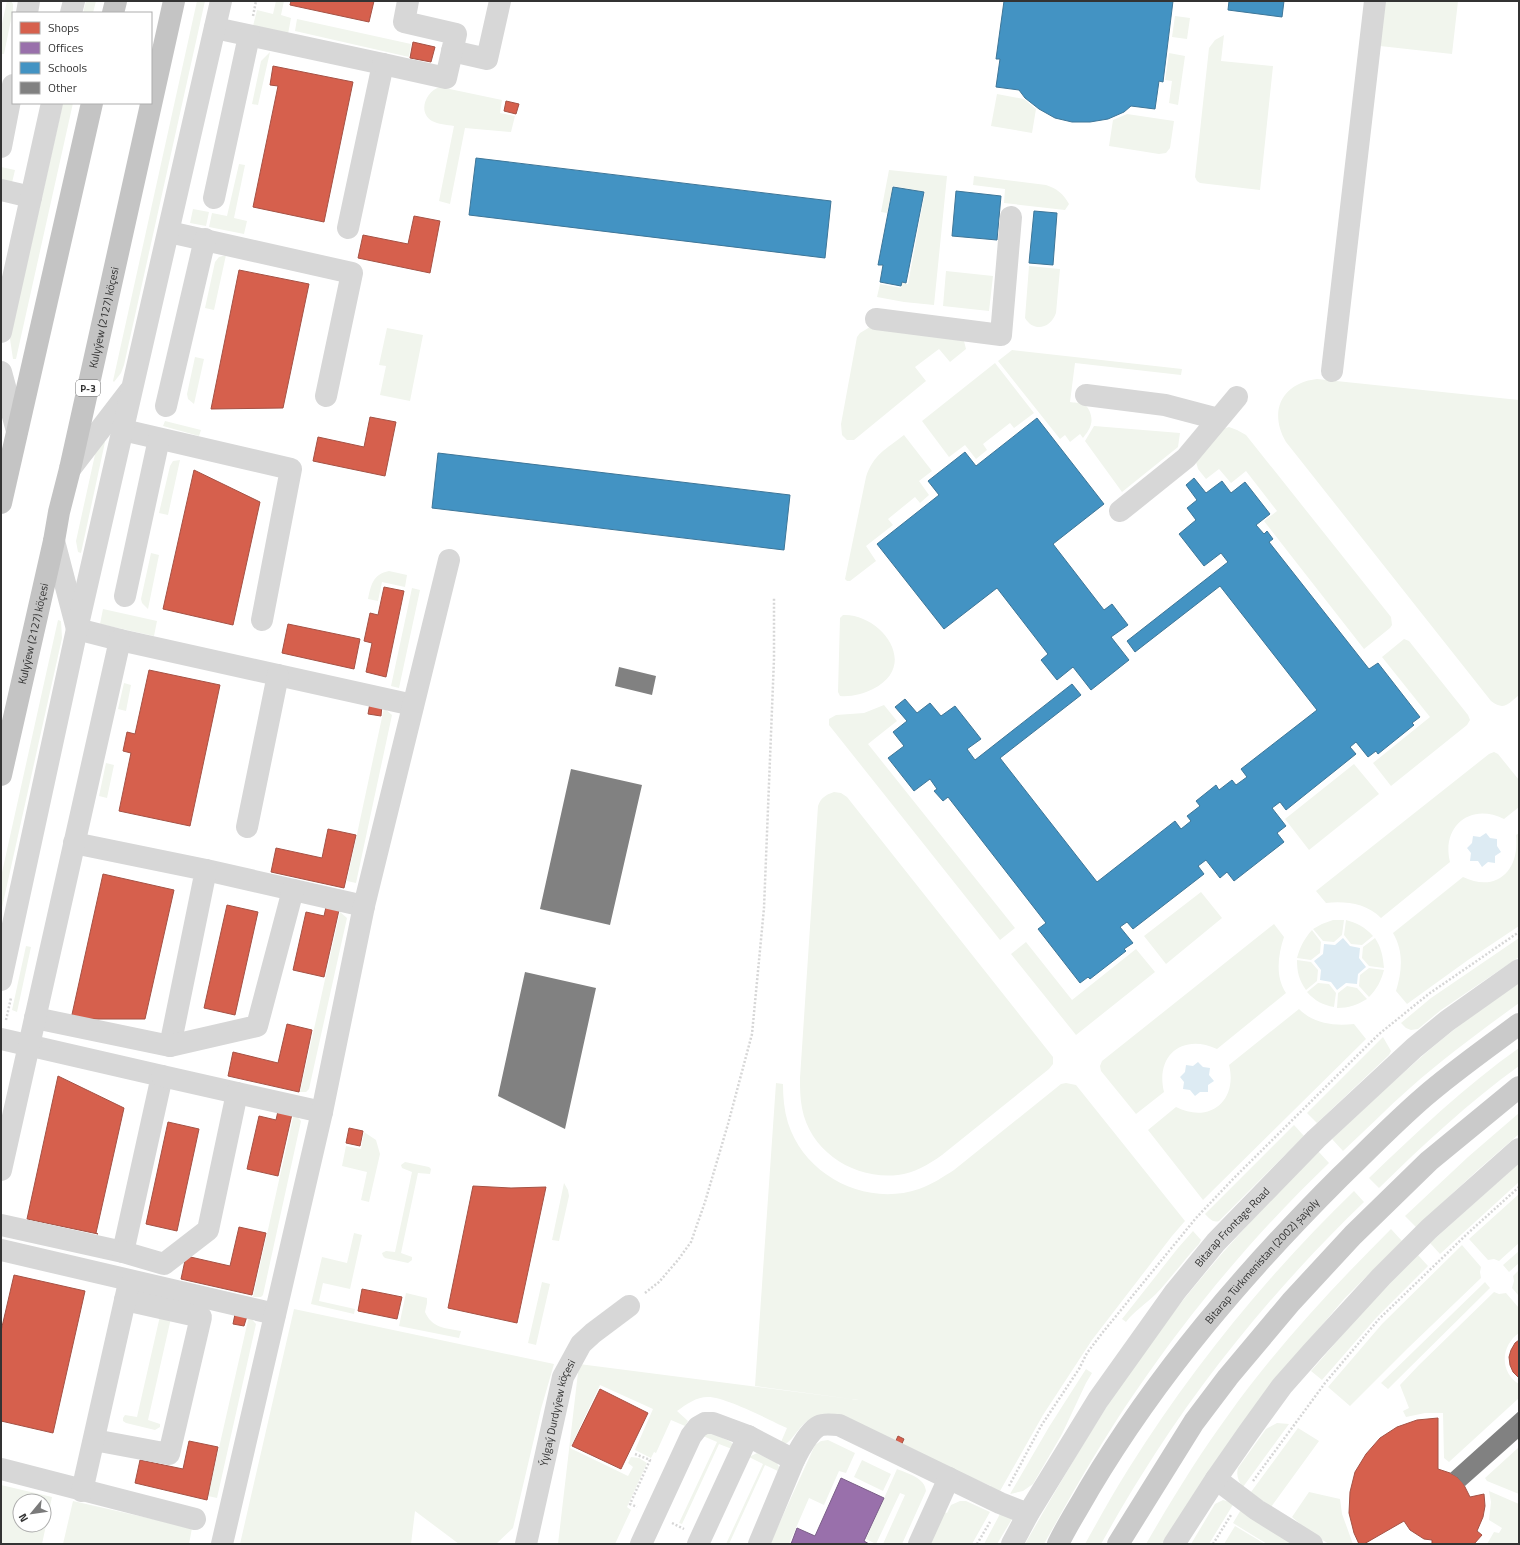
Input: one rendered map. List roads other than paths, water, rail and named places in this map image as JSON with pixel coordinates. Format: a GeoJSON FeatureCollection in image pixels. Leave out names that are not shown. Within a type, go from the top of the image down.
{"type":"FeatureCollection","features":[{"type":"Feature","properties":{"kind":"highway"},"geometry":{"type":"LineString","coordinates":[[113,12],[116,1]]}},
{"type":"Feature","properties":{"kind":"highway","name":"Kulyýew (2127) köçesi"},"geometry":{"type":"LineString","coordinates":[[152,100],[174,1]]}},
{"type":"Feature","properties":{"kind":"highway"},"geometry":{"type":"LineString","coordinates":[[1,503],[92,104]]}},
{"type":"Feature","properties":{"kind":"highway","name":"Kulyýew (2127) köçesi"},"geometry":{"type":"LineString","coordinates":[[1,775],[151,104]]}},
{"type":"Feature","properties":{"kind":"main road","name":"Bitarap Türkmenistan (2002) şaýoly"},"geometry":{"type":"LineString","coordinates":[[1058,1544],[1106,1461],[1140,1410],[1188,1344],[1247,1275],[1312,1205],[1424,1097],[1461,1067],[1519,1024]]}},
{"type":"Feature","properties":{"kind":"main road"},"geometry":{"type":"LineString","coordinates":[[1118,1544],[1194,1422],[1228,1376],[1291,1302],[1353,1235],[1430,1161],[1519,1087]]}},
{"type":"Feature","properties":{"kind":"street"},"geometry":{"type":"LineString","coordinates":[[27,12],[29,1]]}},
{"type":"Feature","properties":{"kind":"street"},"geometry":{"type":"LineString","coordinates":[[72,12],[74,1]]}},
{"type":"Feature","properties":{"kind":"street"},"geometry":{"type":"LineString","coordinates":[[1,980],[77,629],[221,1]]}},
{"type":"Feature","properties":{"kind":"street"},"geometry":{"type":"LineString","coordinates":[[215,28],[446,78],[456,34],[404,22],[408,1]]}},
{"type":"Feature","properties":{"kind":"street"},"geometry":{"type":"LineString","coordinates":[[452,51],[487,59],[500,1]]}},
{"type":"Feature","properties":{"kind":"street"},"geometry":{"type":"LineString","coordinates":[[1332,371],[1375,1]]}},
{"type":"Feature","properties":{"kind":"street"},"geometry":{"type":"LineString","coordinates":[[214,198],[248,36]]}},
{"type":"Feature","properties":{"kind":"street"},"geometry":{"type":"LineString","coordinates":[[348,228],[383,64]]}},
{"type":"Feature","properties":{"kind":"street"},"geometry":{"type":"LineString","coordinates":[[1,147],[12,90]]}},
{"type":"Feature","properties":{"kind":"street"},"geometry":{"type":"LineString","coordinates":[[1,332],[52,104]]}},
{"type":"Feature","properties":{"kind":"street"},"geometry":{"type":"LineString","coordinates":[[1,190],[31,197]]}},
{"type":"Feature","properties":{"kind":"street"},"geometry":{"type":"LineString","coordinates":[[876,319],[1001,335],[1011,217]]}},
{"type":"Feature","properties":{"kind":"street"},"geometry":{"type":"LineString","coordinates":[[169,232],[352,273],[326,396]]}},
{"type":"Feature","properties":{"kind":"street"},"geometry":{"type":"LineString","coordinates":[[166,406],[205,239]]}},
{"type":"Feature","properties":{"kind":"street"},"geometry":{"type":"LineString","coordinates":[[1,372],[17,431]]}},
{"type":"Feature","properties":{"kind":"street"},"geometry":{"type":"LineString","coordinates":[[70,469],[132,387]]}},
{"type":"Feature","properties":{"kind":"street"},"geometry":{"type":"LineString","coordinates":[[1086,395],[1165,404],[1218,420]]}},
{"type":"Feature","properties":{"kind":"street"},"geometry":{"type":"LineString","coordinates":[[1120,511],[1186,458],[1238,397]]}},
{"type":"Feature","properties":{"kind":"street"},"geometry":{"type":"LineString","coordinates":[[123,430],[291,469],[262,620]]}},
{"type":"Feature","properties":{"kind":"street"},"geometry":{"type":"LineString","coordinates":[[125,596],[159,439]]}},
{"type":"Feature","properties":{"kind":"street"},"geometry":{"type":"LineString","coordinates":[[54,541],[77,629]]}},
{"type":"Feature","properties":{"kind":"street"},"geometry":{"type":"LineString","coordinates":[[222,1544],[322,1112],[364,906],[449,560]]}},
{"type":"Feature","properties":{"kind":"street"},"geometry":{"type":"LineString","coordinates":[[77,629],[120,640],[413,705]]}},
{"type":"Feature","properties":{"kind":"street"},"geometry":{"type":"LineString","coordinates":[[1,1170],[120,640]]}},
{"type":"Feature","properties":{"kind":"street"},"geometry":{"type":"LineString","coordinates":[[247,827],[278,675]]}},
{"type":"Feature","properties":{"kind":"street"},"geometry":{"type":"LineString","coordinates":[[74,843],[206,870],[364,906]]}},
{"type":"Feature","properties":{"kind":"street"},"geometry":{"type":"LineString","coordinates":[[170,1046],[206,870]]}},
{"type":"Feature","properties":{"kind":"street"},"geometry":{"type":"LineString","coordinates":[[35,1018],[170,1046],[257,1026],[293,890]]}},
{"type":"Feature","properties":{"kind":"street","name":"Bitarap Frontage Road"},"geometry":{"type":"LineString","coordinates":[[1012,1544],[1028,1514],[1098,1400],[1175,1292],[1216,1242],[1296,1159],[1400,1060],[1447,1021],[1519,970]]}},
{"type":"Feature","properties":{"kind":"street"},"geometry":{"type":"LineString","coordinates":[[1,1039],[322,1112]]}},
{"type":"Feature","properties":{"kind":"street"},"geometry":{"type":"LineString","coordinates":[[123,1252],[162,1076]]}},
{"type":"Feature","properties":{"kind":"street"},"geometry":{"type":"LineString","coordinates":[[1,1225],[123,1252],[164,1264],[208,1230],[237,1093]]}},
{"type":"Feature","properties":{"kind":"street"},"geometry":{"type":"LineString","coordinates":[[1174,1544],[1216,1479],[1282,1386],[1346,1314],[1429,1229],[1519,1149]]}},
{"type":"Feature","properties":{"kind":"street"},"geometry":{"type":"LineString","coordinates":[[1,1250],[127,1290],[201,1317],[169,1454],[94,1440]]}},
{"type":"Feature","properties":{"kind":"street"},"geometry":{"type":"LineString","coordinates":[[127,1290],[275,1314]]}},
{"type":"Feature","properties":{"kind":"street"},"geometry":{"type":"LineString","coordinates":[[82,1491],[127,1290]]}},
{"type":"Feature","properties":{"kind":"street","name":"Ýylgaý Durdyýew köçesi"},"geometry":{"type":"LineString","coordinates":[[526,1544],[563,1377],[581,1344],[629,1306]]}},
{"type":"Feature","properties":{"kind":"street"},"geometry":{"type":"LineString","coordinates":[[641,1544],[691,1436],[698,1427],[705,1422],[713,1423],[748,1436],[794,1460]]}},
{"type":"Feature","properties":{"kind":"street"},"geometry":{"type":"LineString","coordinates":[[759,1544],[800,1449],[819,1426],[827,1424],[839,1425],[1028,1514]]}},
{"type":"Feature","properties":{"kind":"street"},"geometry":{"type":"LineString","coordinates":[[698,1544],[748,1436]]}},
{"type":"Feature","properties":{"kind":"street"},"geometry":{"type":"LineString","coordinates":[[1,1469],[195,1519]]}},
{"type":"Feature","properties":{"kind":"street"},"geometry":{"type":"LineString","coordinates":[[919,1544],[950,1478]]}},
{"type":"Feature","properties":{"kind":"street"},"geometry":{"type":"LineString","coordinates":[[1216,1479],[1242,1499],[1297,1536],[1312,1544]]}}]}
